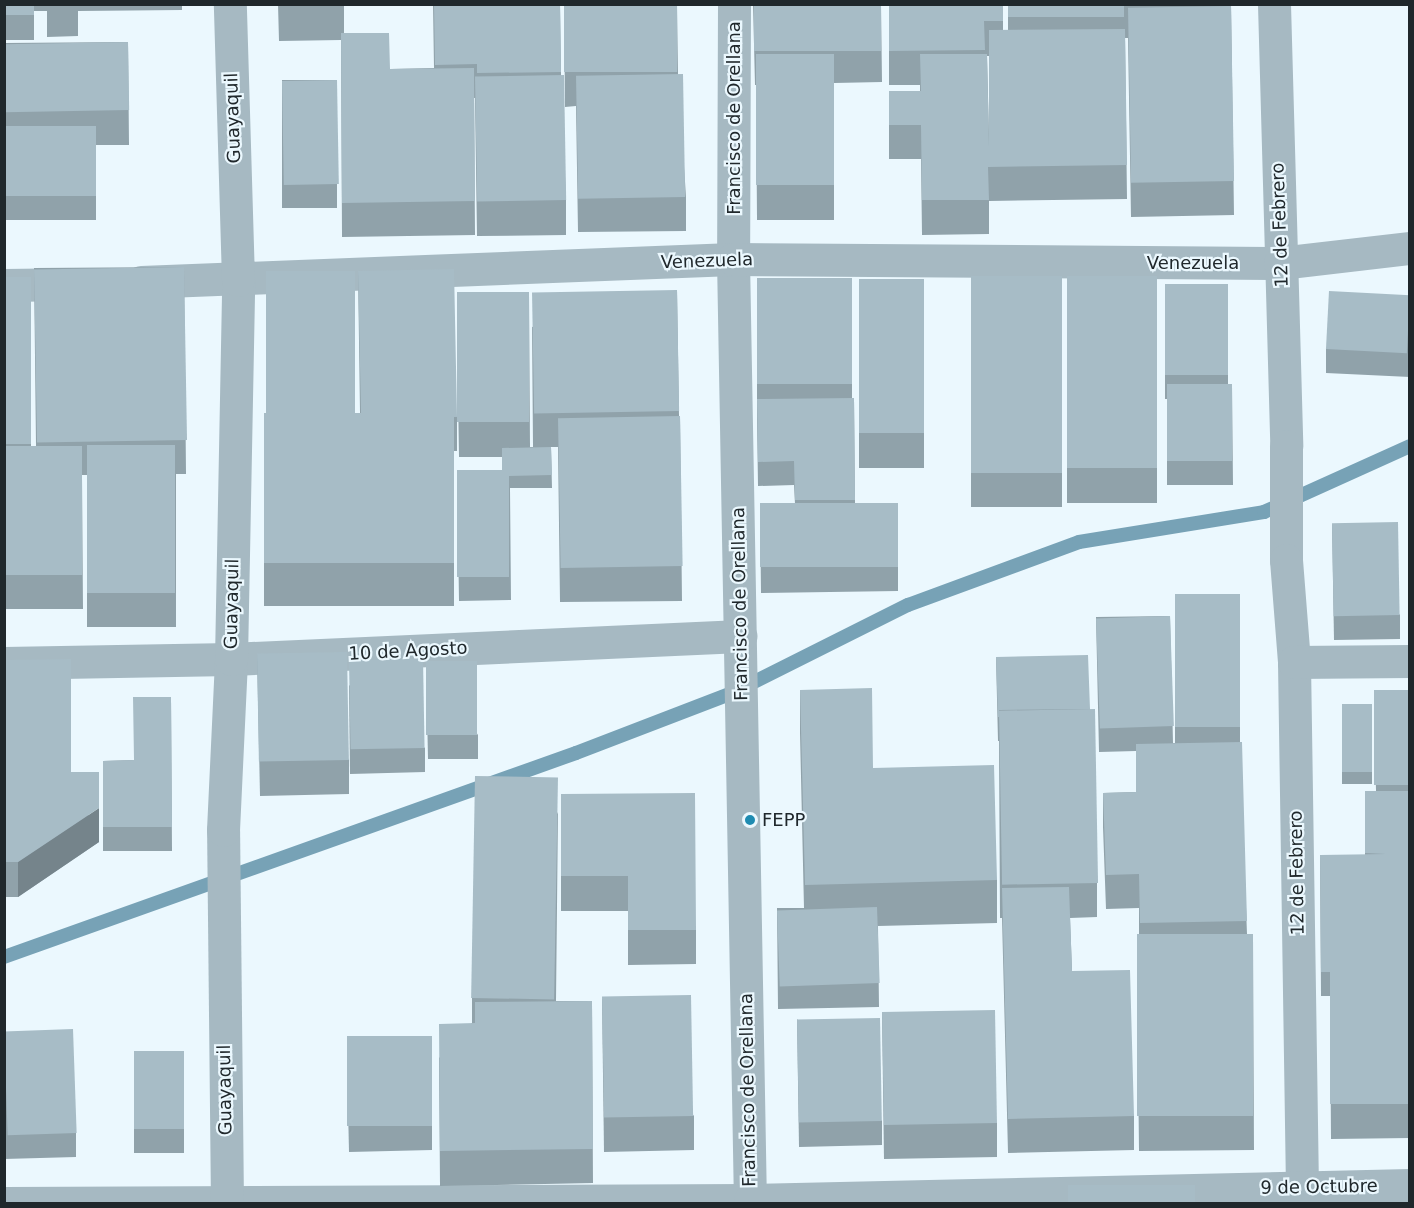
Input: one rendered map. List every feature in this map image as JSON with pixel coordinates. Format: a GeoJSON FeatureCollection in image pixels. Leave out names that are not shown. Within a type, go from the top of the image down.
{"type":"FeatureCollection","features":[{"type":"Feature","properties":{"kind":"street","name":"Guayaquil"},"geometry":{"type":"LineString","coordinates":[[227,1203],[223,1002],[223,830],[231,659],[238,280],[230,4]]}},
{"type":"Feature","properties":{"kind":"street","name":"Francisco de Orellana"},"geometry":{"type":"LineString","coordinates":[[734,4],[733,259],[744,753],[750,1202]]}},
{"type":"Feature","properties":{"kind":"street","name":"12 de Febrero"},"geometry":{"type":"LineString","coordinates":[[1274,4],[1287,446],[1286,560],[1294,662],[1302,1186]]}},
{"type":"Feature","properties":{"kind":"street","name":"Venezuela"},"geometry":{"type":"LineString","coordinates":[[4,285],[238,280],[733,259],[1280,263],[1410,248]]}},
{"type":"Feature","properties":{"kind":"street","name":"10 de Agosto"},"geometry":{"type":"LineString","coordinates":[[4,663],[231,659],[740,636]]}},
{"type":"Feature","properties":{"kind":"street"},"geometry":{"type":"LineString","coordinates":[[1294,662],[1410,661]]}},
{"type":"Feature","properties":{"kind":"street","name":"9 de Octubre"},"geometry":{"type":"LineString","coordinates":[[4,1203],[750,1202],[1410,1185]]}},
{"type":"Feature","properties":{"kind":"building"},"geometry":{"type":"Polygon","coordinates":[[[4,4],[34,4],[34,15],[4,15],[4,4]]]}},
{"type":"Feature","properties":{"kind":"building"},"geometry":{"type":"Polygon","coordinates":[[[279,4],[344,4],[344,6],[279,6],[279,4]]]}},
{"type":"Feature","properties":{"kind":"building"},"geometry":{"type":"Polygon","coordinates":[[[434,4],[560,4],[561,72],[477,73],[477,64],[435,65],[434,4]]]}},
{"type":"Feature","properties":{"kind":"building"},"geometry":{"type":"Polygon","coordinates":[[[564,4],[677,4],[677,72],[564,72],[564,4]]]}},
{"type":"Feature","properties":{"kind":"building"},"geometry":{"type":"Polygon","coordinates":[[[754,4],[881,4],[881,51],[754,51],[754,4]]]}},
{"type":"Feature","properties":{"kind":"building"},"geometry":{"type":"Polygon","coordinates":[[[889,4],[1003,4],[1003,21],[984,21],[985,50],[889,51],[889,4]]]}},
{"type":"Feature","properties":{"kind":"building"},"geometry":{"type":"Polygon","coordinates":[[[1008,4],[1124,4],[1124,17],[1008,17],[1008,4]]]}},
{"type":"Feature","properties":{"kind":"building"},"geometry":{"type":"Polygon","coordinates":[[[1231,6],[1234,181],[1131,183],[1128,8],[1231,6]]]}},
{"type":"Feature","properties":{"kind":"building"},"geometry":{"type":"Polygon","coordinates":[[[1125,29],[1127,165],[988,167],[989,200],[922,200],[921,125],[889,125],[889,91],[921,91],[920,54],[987,54],[989,147],[989,30],[1125,29]]]}},
{"type":"Feature","properties":{"kind":"building"},"geometry":{"type":"Polygon","coordinates":[[[341,33],[389,33],[390,69],[474,68],[475,201],[342,203],[341,33]]]}},
{"type":"Feature","properties":{"kind":"building"},"geometry":{"type":"Polygon","coordinates":[[[128,42],[129,110],[5,112],[4,44],[128,42]]]}},
{"type":"Feature","properties":{"kind":"building"},"geometry":{"type":"Polygon","coordinates":[[[756,54],[834,54],[834,185],[756,185],[756,54]]]}},
{"type":"Feature","properties":{"kind":"building"},"geometry":{"type":"Polygon","coordinates":[[[683,74],[685,197],[578,199],[576,76],[683,74]]]}},
{"type":"Feature","properties":{"kind":"building"},"geometry":{"type":"Polygon","coordinates":[[[564,75],[566,200],[477,202],[475,77],[564,75]]]}},
{"type":"Feature","properties":{"kind":"building"},"geometry":{"type":"Polygon","coordinates":[[[337,80],[339,184],[284,185],[282,81],[337,80]]]}},
{"type":"Feature","properties":{"kind":"building"},"geometry":{"type":"Polygon","coordinates":[[[4,126],[96,126],[96,196],[4,196],[4,126]]]}},
{"type":"Feature","properties":{"kind":"building"},"geometry":{"type":"Polygon","coordinates":[[[184,267],[187,440],[37,443],[34,270],[184,267]]]}},
{"type":"Feature","properties":{"kind":"building"},"geometry":{"type":"Polygon","coordinates":[[[454,269],[457,417],[454,417],[454,413],[361,413],[358,271],[454,269]]]}},
{"type":"Feature","properties":{"kind":"building"},"geometry":{"type":"Polygon","coordinates":[[[266,271],[355,271],[355,413],[266,413],[266,271]]]}},
{"type":"Feature","properties":{"kind":"building"},"geometry":{"type":"Polygon","coordinates":[[[971,276],[1062,276],[1062,473],[971,473],[971,276]]]}},
{"type":"Feature","properties":{"kind":"building"},"geometry":{"type":"Polygon","coordinates":[[[1067,276],[1157,276],[1157,468],[1067,468],[1067,276]]]}},
{"type":"Feature","properties":{"kind":"building"},"geometry":{"type":"Polygon","coordinates":[[[4,277],[31,277],[31,444],[4,444],[4,277]]]}},
{"type":"Feature","properties":{"kind":"building"},"geometry":{"type":"Polygon","coordinates":[[[757,278],[852,278],[852,384],[757,384],[757,278]]]}},
{"type":"Feature","properties":{"kind":"building"},"geometry":{"type":"Polygon","coordinates":[[[859,279],[924,279],[924,433],[859,433],[859,279]]]}},
{"type":"Feature","properties":{"kind":"building"},"geometry":{"type":"Polygon","coordinates":[[[1165,284],[1228,284],[1228,375],[1165,375],[1165,284]]]}},
{"type":"Feature","properties":{"kind":"building"},"geometry":{"type":"Polygon","coordinates":[[[677,290],[679,411],[534,414],[532,293],[677,290]]]}},
{"type":"Feature","properties":{"kind":"building"},"geometry":{"type":"Polygon","coordinates":[[[1329,291],[1410,295],[1407,353],[1326,349],[1329,291]]]}},
{"type":"Feature","properties":{"kind":"building"},"geometry":{"type":"Polygon","coordinates":[[[457,292],[529,292],[529,422],[457,422],[457,292]]]}},
{"type":"Feature","properties":{"kind":"building"},"geometry":{"type":"Polygon","coordinates":[[[1167,384],[1232,384],[1232,461],[1167,461],[1167,384]]]}},
{"type":"Feature","properties":{"kind":"building"},"geometry":{"type":"Polygon","coordinates":[[[854,398],[855,500],[795,500],[794,461],[758,462],[757,399],[854,398]]]}},
{"type":"Feature","properties":{"kind":"building"},"geometry":{"type":"Polygon","coordinates":[[[264,413],[454,413],[454,563],[264,563],[264,413]]]}},
{"type":"Feature","properties":{"kind":"building"},"geometry":{"type":"Polygon","coordinates":[[[680,416],[683,566],[561,568],[558,418],[680,416]]]}},
{"type":"Feature","properties":{"kind":"building"},"geometry":{"type":"Polygon","coordinates":[[[87,445],[175,445],[175,593],[87,593],[87,445]]]}},
{"type":"Feature","properties":{"kind":"building"},"geometry":{"type":"Polygon","coordinates":[[[4,446],[82,446],[82,575],[4,575],[4,446]]]}},
{"type":"Feature","properties":{"kind":"building"},"geometry":{"type":"Polygon","coordinates":[[[551,447],[552,475],[509,476],[509,470],[502,470],[502,448],[551,447]]]}},
{"type":"Feature","properties":{"kind":"building"},"geometry":{"type":"Polygon","coordinates":[[[457,470],[509,470],[509,577],[457,577],[457,470]]]}},
{"type":"Feature","properties":{"kind":"building"},"geometry":{"type":"Polygon","coordinates":[[[760,503],[898,503],[898,567],[760,567],[760,503]]]}},
{"type":"Feature","properties":{"kind":"building"},"geometry":{"type":"Polygon","coordinates":[[[1398,522],[1400,615],[1334,616],[1332,523],[1398,522]]]}},
{"type":"Feature","properties":{"kind":"building"},"geometry":{"type":"Polygon","coordinates":[[[1175,594],[1240,594],[1240,727],[1175,727],[1175,594]]]}},
{"type":"Feature","properties":{"kind":"building"},"geometry":{"type":"Polygon","coordinates":[[[1170,616],[1174,726],[1100,729],[1096,619],[1170,616]]]}},
{"type":"Feature","properties":{"kind":"building"},"geometry":{"type":"Polygon","coordinates":[[[347,652],[349,760],[259,762],[257,654],[347,652]]]}},
{"type":"Feature","properties":{"kind":"building"},"geometry":{"type":"Polygon","coordinates":[[[1088,655],[1090,709],[999,710],[998,717],[996,657],[1088,655]]]}},
{"type":"Feature","properties":{"kind":"building"},"geometry":{"type":"Polygon","coordinates":[[[71,659],[71,772],[99,772],[99,808],[18,862],[4,862],[4,660],[71,659]]]}},
{"type":"Feature","properties":{"kind":"building"},"geometry":{"type":"Polygon","coordinates":[[[423,659],[425,748],[351,749],[349,660],[423,659]]]}},
{"type":"Feature","properties":{"kind":"building"},"geometry":{"type":"Polygon","coordinates":[[[426,661],[477,661],[477,735],[426,735],[426,661]]]}},
{"type":"Feature","properties":{"kind":"building"},"geometry":{"type":"Polygon","coordinates":[[[872,688],[873,768],[994,765],[997,880],[805,885],[800,690],[872,688]]]}},
{"type":"Feature","properties":{"kind":"building"},"geometry":{"type":"Polygon","coordinates":[[[1374,690],[1410,690],[1410,785],[1374,785],[1374,690]]]}},
{"type":"Feature","properties":{"kind":"building"},"geometry":{"type":"Polygon","coordinates":[[[133,697],[171,697],[172,827],[103,827],[103,761],[134,760],[133,697]]]}},
{"type":"Feature","properties":{"kind":"building"},"geometry":{"type":"Polygon","coordinates":[[[1342,704],[1372,704],[1372,772],[1342,772],[1342,704]]]}},
{"type":"Feature","properties":{"kind":"building"},"geometry":{"type":"Polygon","coordinates":[[[1095,709],[1098,883],[1002,885],[999,711],[1095,709]]]}},
{"type":"Feature","properties":{"kind":"building"},"geometry":{"type":"Polygon","coordinates":[[[1242,742],[1247,921],[1140,923],[1139,874],[1106,875],[1103,793],[1136,792],[1136,744],[1242,742]]]}},
{"type":"Feature","properties":{"kind":"building"},"geometry":{"type":"Polygon","coordinates":[[[475,776],[558,777],[554,999],[471,998],[475,776]]]}},
{"type":"Feature","properties":{"kind":"building"},"geometry":{"type":"Polygon","coordinates":[[[1365,791],[1410,791],[1410,962],[1330,963],[1330,972],[1321,972],[1320,855],[1386,854],[1365,853],[1365,791]]]}},
{"type":"Feature","properties":{"kind":"building"},"geometry":{"type":"Polygon","coordinates":[[[695,793],[696,930],[628,930],[628,876],[561,876],[561,794],[695,793]]]}},
{"type":"Feature","properties":{"kind":"building"},"geometry":{"type":"Polygon","coordinates":[[[1069,887],[1072,971],[1130,970],[1134,1116],[1008,1119],[1002,888],[1069,887]]]}},
{"type":"Feature","properties":{"kind":"building"},"geometry":{"type":"Polygon","coordinates":[[[877,907],[880,983],[780,986],[777,910],[877,907]]]}},
{"type":"Feature","properties":{"kind":"building"},"geometry":{"type":"Polygon","coordinates":[[[1137,934],[1253,934],[1253,1116],[1137,1116],[1137,934]]]}},
{"type":"Feature","properties":{"kind":"building"},"geometry":{"type":"Polygon","coordinates":[[[1330,962],[1410,962],[1410,1104],[1330,1104],[1330,962]]]}},
{"type":"Feature","properties":{"kind":"building"},"geometry":{"type":"Polygon","coordinates":[[[691,995],[693,1116],[604,1118],[602,997],[691,995]]]}},
{"type":"Feature","properties":{"kind":"building"},"geometry":{"type":"Polygon","coordinates":[[[592,1001],[593,1149],[440,1151],[439,1024],[475,1023],[475,1002],[592,1001]]]}},
{"type":"Feature","properties":{"kind":"building"},"geometry":{"type":"Polygon","coordinates":[[[995,1010],[997,1123],[884,1125],[882,1012],[995,1010]]]}},
{"type":"Feature","properties":{"kind":"building"},"geometry":{"type":"Polygon","coordinates":[[[880,1018],[882,1121],[799,1122],[797,1019],[880,1018]]]}},
{"type":"Feature","properties":{"kind":"building"},"geometry":{"type":"Polygon","coordinates":[[[73,1029],[77,1133],[8,1135],[4,1031],[73,1029]]]}},
{"type":"Feature","properties":{"kind":"building"},"geometry":{"type":"Polygon","coordinates":[[[347,1036],[432,1036],[432,1126],[347,1126],[347,1036]]]}},
{"type":"Feature","properties":{"kind":"building"},"geometry":{"type":"Polygon","coordinates":[[[134,1051],[184,1051],[184,1129],[134,1129],[134,1051]]]}},
{"type":"Feature","properties":{"kind":"building"},"geometry":{"type":"Polygon","coordinates":[[[1068,1185],[1195,1185],[1195,1203],[1068,1203],[1068,1185]]]}},
{"type":"Feature","properties":{"kind":"building"},"geometry":{"type":"Polygon","coordinates":[[[962,1201],[962,1203],[885,1203],[962,1201]]]}},
{"type":"Feature","properties":{"kind":"waterway"},"geometry":{"type":"LineString","coordinates":[[4,957],[576,753],[732,693],[908,605],[1079,542],[1264,512],[1410,446]]}},
{"type":"Feature","properties":{"kind":"place","name":"FEPP"},"geometry":{"type":"Point","coordinates":[750,820]}}]}
